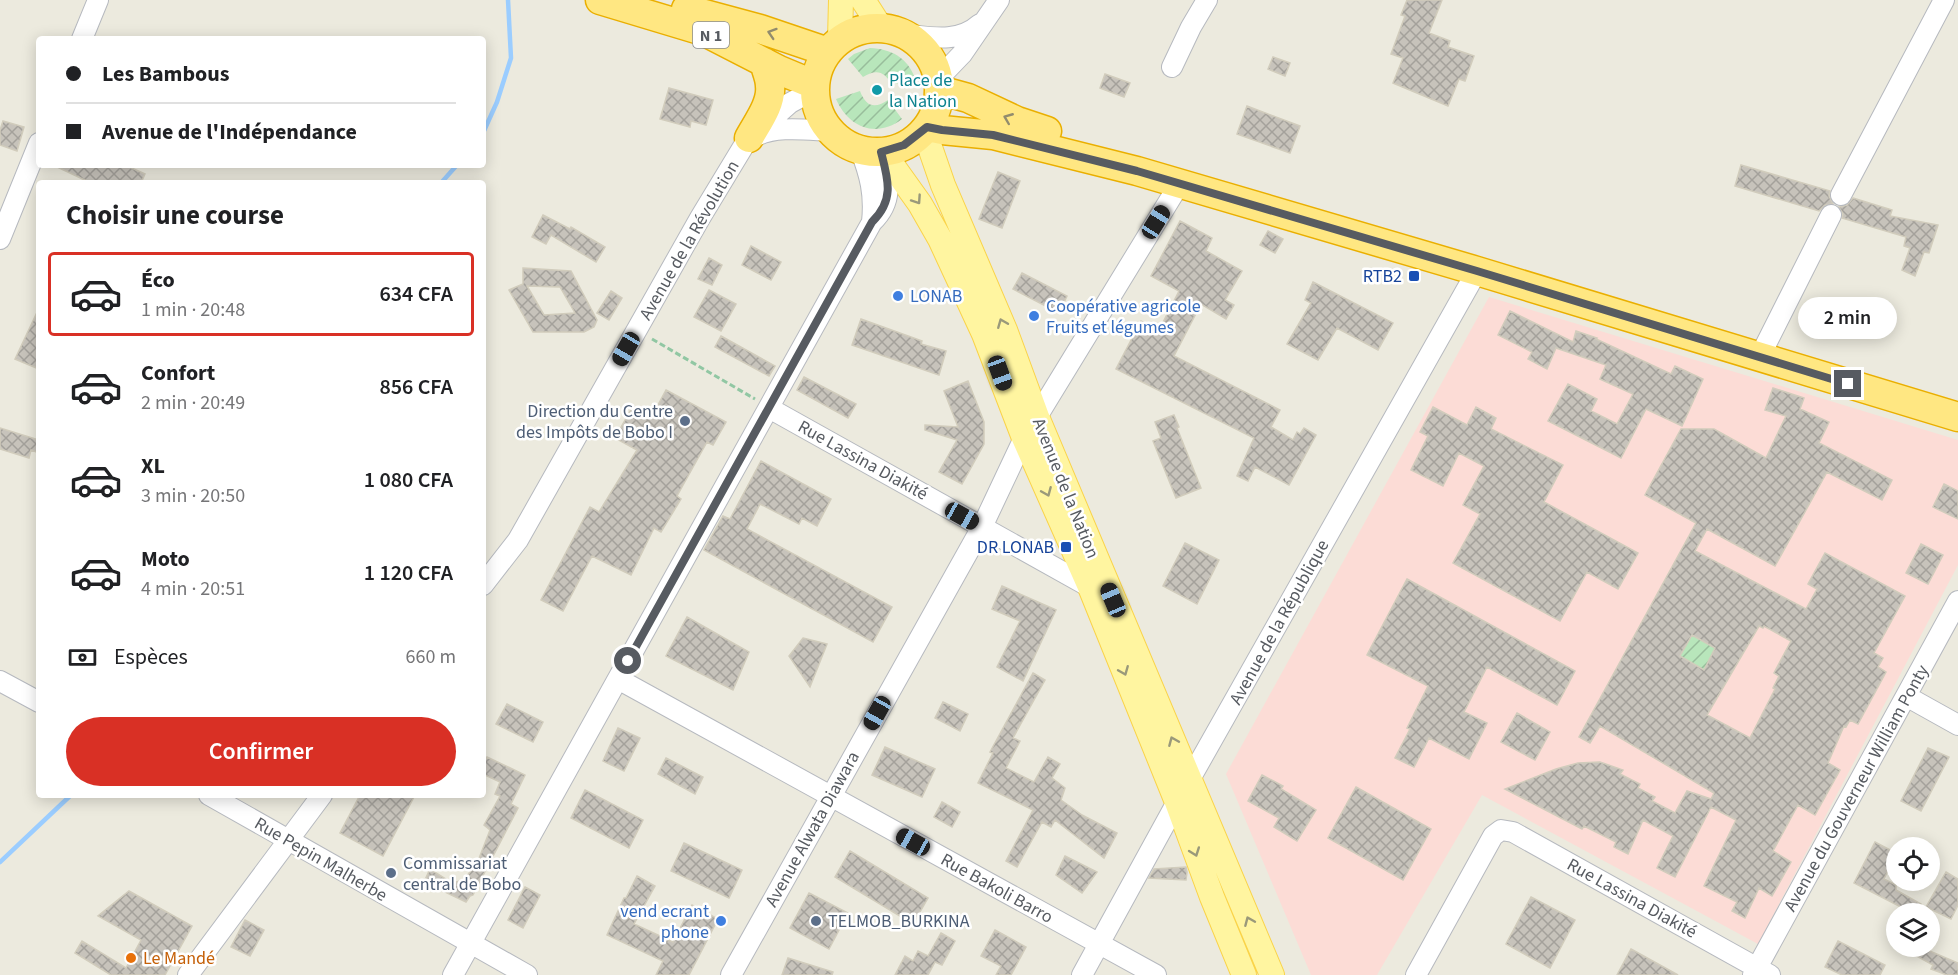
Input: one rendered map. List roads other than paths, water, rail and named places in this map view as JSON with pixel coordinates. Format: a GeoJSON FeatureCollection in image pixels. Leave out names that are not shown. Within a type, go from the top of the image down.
{"type":"FeatureCollection","features":[{"type":"Feature","properties":{"kind":"highway","name":"N 1"},"geometry":{"type":"LineString","coordinates":[[600,0],[703,31],[815,88]]}},
{"type":"Feature","properties":{"kind":"highway","name":"N 1"},"geometry":{"type":"LineString","coordinates":[[656,0],[834,46]]}},
{"type":"Feature","properties":{"kind":"highway"},"geometry":{"type":"LineString","coordinates":[[931,129],[938,85],[935,69],[926,53],[914,40],[892,31],[860,30],[834,46],[818,67],[815,88],[819,112],[831,131],[849,145],[879,157],[931,129],[993,135],[1180,183],[1958,417]]}},
{"type":"Feature","properties":{"kind":"highway"},"geometry":{"type":"LineString","coordinates":[[748,140],[770,94],[764,63]]}},
{"type":"Feature","properties":{"kind":"highway"},"geometry":{"type":"LineString","coordinates":[[938,85],[1017,121],[1142,162],[1180,183]]}},
{"type":"Feature","properties":{"kind":"main road"},"geometry":{"type":"LineString","coordinates":[[834,46],[841,0]]}},
{"type":"Feature","properties":{"kind":"main road"},"geometry":{"type":"LineString","coordinates":[[863,0],[892,31]]}},
{"type":"Feature","properties":{"kind":"main road","name":"Avenue de la Nation"},"geometry":{"type":"LineString","coordinates":[[931,129],[943,185],[1005,330],[1037,417],[1113,600],[1272,975]]}},
{"type":"Feature","properties":{"kind":"main road","name":"Avenue de la Nation"},"geometry":{"type":"LineString","coordinates":[[879,157],[896,169],[920,204],[940,239],[984,334],[1024,438],[1090,587],[1244,975]]}},
{"type":"Feature","properties":{"kind":"street"},"geometry":{"type":"LineString","coordinates":[[83,36],[98,0]]}},
{"type":"Feature","properties":{"kind":"street"},"geometry":{"type":"LineString","coordinates":[[1173,67],[1191,27],[1207,0]]}},
{"type":"Feature","properties":{"kind":"street"},"geometry":{"type":"LineString","coordinates":[[1841,195],[1944,0]]}},
{"type":"Feature","properties":{"kind":"street"},"geometry":{"type":"LineString","coordinates":[[892,31],[938,38],[958,36],[973,30],[994,8]]}},
{"type":"Feature","properties":{"kind":"street"},"geometry":{"type":"LineString","coordinates":[[938,85],[994,8]]}},
{"type":"Feature","properties":{"kind":"street","name":"Avenue de la Révolution"},"geometry":{"type":"LineString","coordinates":[[486,581],[518,540],[748,140],[790,103],[815,88]]}},
{"type":"Feature","properties":{"kind":"street","name":"Avenue de la Révolution"},"geometry":{"type":"LineString","coordinates":[[748,140],[760,134],[783,130],[831,131]]}},
{"type":"Feature","properties":{"kind":"street"},"geometry":{"type":"LineString","coordinates":[[0,239],[36,150]]}},
{"type":"Feature","properties":{"kind":"street"},"geometry":{"type":"LineString","coordinates":[[872,222],[873,189],[870,177],[879,157]]}},
{"type":"Feature","properties":{"kind":"street"},"geometry":{"type":"LineString","coordinates":[[453,975],[872,222],[881,213],[889,192],[879,157]]}},
{"type":"Feature","properties":{"kind":"street","name":"Avenue Alwata Diawara"},"geometry":{"type":"LineString","coordinates":[[730,975],[982,527],[1024,438],[1180,183]]}},
{"type":"Feature","properties":{"kind":"street"},"geometry":{"type":"LineString","coordinates":[[1759,358],[1831,215]]}},
{"type":"Feature","properties":{"kind":"street","name":"Avenue de la République"},"geometry":{"type":"LineString","coordinates":[[1082,975],[1177,802],[1477,271]]}},
{"type":"Feature","properties":{"kind":"street","name":"Rue Lassina Diakité"},"geometry":{"type":"LineString","coordinates":[[769,408],[1113,600]]}},
{"type":"Feature","properties":{"kind":"street","name":"Avenue du Gouverneur William Ponty"},"geometry":{"type":"LineString","coordinates":[[1760,973],[1958,601]]}},
{"type":"Feature","properties":{"kind":"street","name":"Rue Bakoli Barro"},"geometry":{"type":"LineString","coordinates":[[618,679],[1156,975]]}},
{"type":"Feature","properties":{"kind":"street"},"geometry":{"type":"LineString","coordinates":[[0,681],[36,700]]}},
{"type":"Feature","properties":{"kind":"street"},"geometry":{"type":"LineString","coordinates":[[1906,696],[1958,725]]}},
{"type":"Feature","properties":{"kind":"street","name":"Rue Pepin Malherbe"},"geometry":{"type":"LineString","coordinates":[[213,798],[527,975]]}},
{"type":"Feature","properties":{"kind":"street"},"geometry":{"type":"LineString","coordinates":[[188,975],[320,798]]}},
{"type":"Feature","properties":{"kind":"street","name":"Rue Lassina Diakité"},"geometry":{"type":"LineString","coordinates":[[1416,975],[1493,836],[1501,830],[1513,832],[1760,973]]}},
{"type":"Feature","properties":{"kind":"waterway"},"geometry":{"type":"LineString","coordinates":[[486,126],[497,102],[511,58],[508,0]]}},
{"type":"Feature","properties":{"kind":"waterway"},"geometry":{"type":"LineString","coordinates":[[444,180],[454,168]]}},
{"type":"Feature","properties":{"kind":"waterway"},"geometry":{"type":"LineString","coordinates":[[0,862],[68,798]]}},
{"type":"Feature","properties":{"kind":"place","name":"Place de la Nation"},"geometry":{"type":"Point","coordinates":[877,90]}},
{"type":"Feature","properties":{"kind":"place","name":"RTB2"},"geometry":{"type":"Point","coordinates":[1414,276]}},
{"type":"Feature","properties":{"kind":"place","name":"LONAB"},"geometry":{"type":"Point","coordinates":[898,296]}},
{"type":"Feature","properties":{"kind":"place","name":"Coopérative agricole Fruits et légumes"},"geometry":{"type":"Point","coordinates":[1034,316]}},
{"type":"Feature","properties":{"kind":"place","name":"Direction du Centre des Impôts de Bobo I"},"geometry":{"type":"Point","coordinates":[685,421]}},
{"type":"Feature","properties":{"kind":"place","name":"DR LONAB"},"geometry":{"type":"Point","coordinates":[1066,547]}},
{"type":"Feature","properties":{"kind":"place","name":"Commissariat central de Bobo"},"geometry":{"type":"Point","coordinates":[391,873]}},
{"type":"Feature","properties":{"kind":"place","name":"vend ecrant phone"},"geometry":{"type":"Point","coordinates":[721,921]}},
{"type":"Feature","properties":{"kind":"place","name":"TELMOB_BURKINA"},"geometry":{"type":"Point","coordinates":[816,921]}},
{"type":"Feature","properties":{"kind":"place","name":"Le Mandé"},"geometry":{"type":"Point","coordinates":[131,958]}}]}
